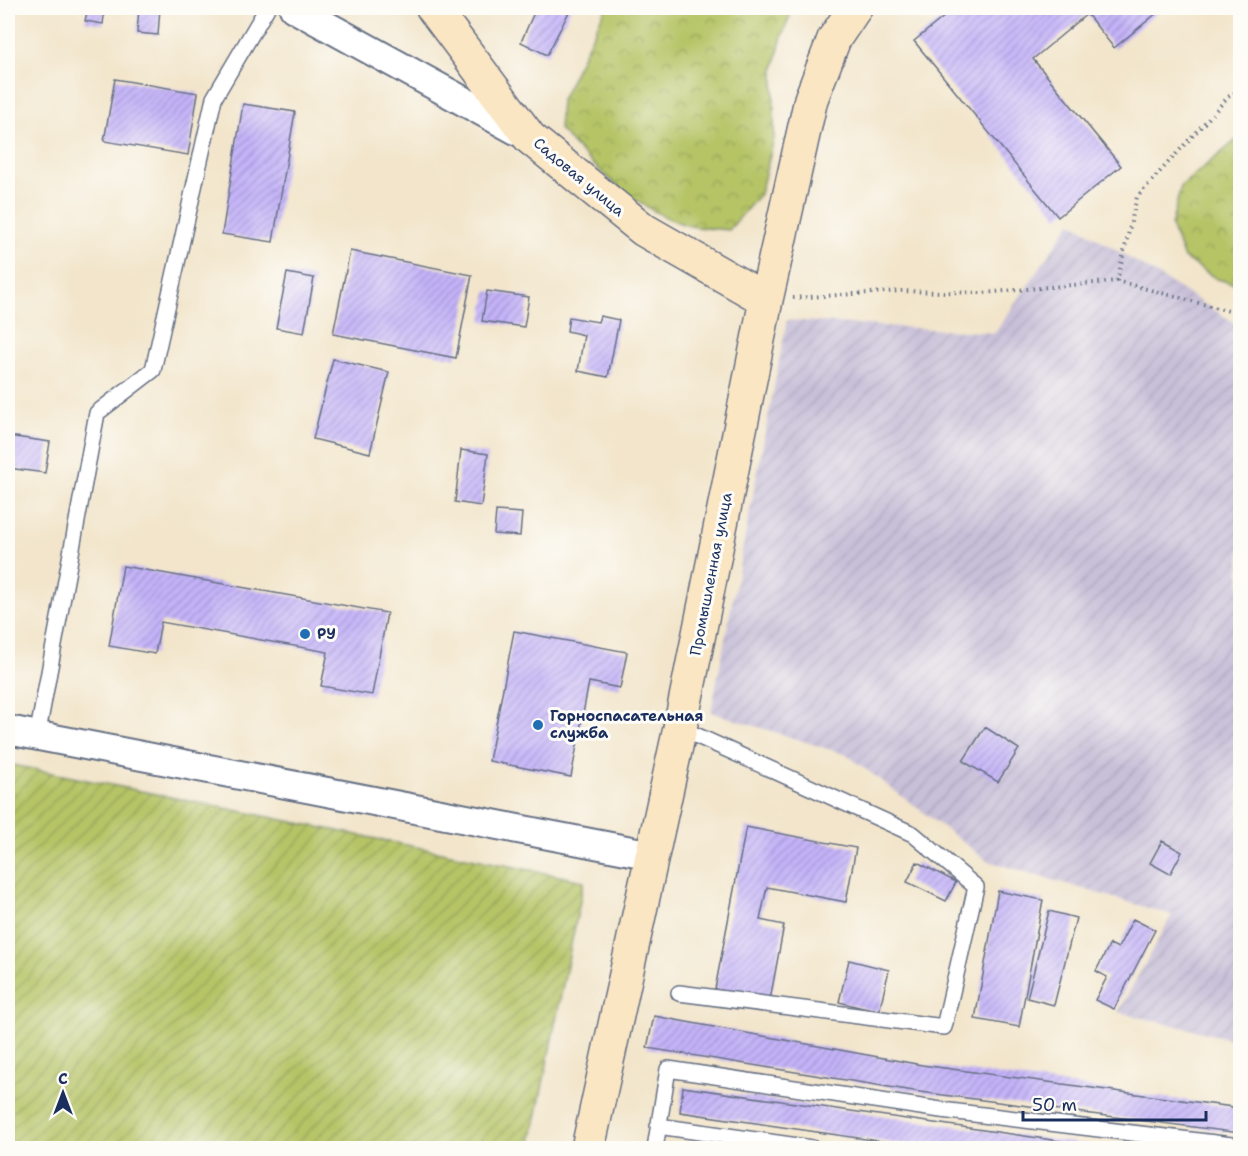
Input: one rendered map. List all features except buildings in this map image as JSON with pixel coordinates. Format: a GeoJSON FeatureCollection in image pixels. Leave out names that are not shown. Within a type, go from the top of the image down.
{"type":"FeatureCollection","features":[{"type":"Feature","properties":{"kind":"main road","name":"Садовая улица"},"geometry":{"type":"LineString","coordinates":[[433,8],[530,138],[644,230],[766,300]]}},
{"type":"Feature","properties":{"kind":"main road","name":"Промышленная улица"},"geometry":{"type":"LineString","coordinates":[[588,1149],[680,728],[766,300],[811,99],[834,39],[855,8]]}},
{"type":"Feature","properties":{"kind":"street"},"geometry":{"type":"LineString","coordinates":[[294,8],[530,138]]}},
{"type":"Feature","properties":{"kind":"street"},"geometry":{"type":"LineString","coordinates":[[8,730],[652,855]]}},
{"type":"Feature","properties":{"kind":"lane"},"geometry":{"type":"LineString","coordinates":[[37,737],[97,413],[153,370],[214,98],[267,8]]}},
{"type":"Feature","properties":{"kind":"lane"},"geometry":{"type":"LineString","coordinates":[[679,993],[944,1027],[976,887],[913,834],[680,728]]}},
{"type":"Feature","properties":{"kind":"lane"},"geometry":{"type":"LineString","coordinates":[[655,1149],[668,1069],[941,1110],[1240,1146]]}},
{"type":"Feature","properties":{"kind":"lane"},"geometry":{"type":"LineString","coordinates":[[658,1126],[812,1149]]}},
{"type":"Feature","properties":{"kind":"path"},"geometry":{"type":"LineString","coordinates":[[1117,281],[1137,197],[1228,97],[1240,90]]}},
{"type":"Feature","properties":{"kind":"path"},"geometry":{"type":"LineString","coordinates":[[766,300],[901,291],[983,293],[1117,281],[1240,314]]}},
{"type":"Feature","properties":{"kind":"shaded area"},"geometry":{"type":"Polygon","coordinates":[[[1071,222],[1240,326],[1240,1041],[1118,1012],[1172,915],[988,861],[847,755],[711,712],[787,320],[995,333],[1071,222]]]}},
{"type":"Feature","properties":{"kind":"green space"},"geometry":{"type":"Polygon","coordinates":[[[606,8],[793,8],[782,36],[774,69],[774,139],[760,194],[729,230],[688,226],[648,207],[600,171],[559,129],[561,100],[606,8]]]}},
{"type":"Feature","properties":{"kind":"green space"},"geometry":{"type":"Polygon","coordinates":[[[1240,137],[1240,285],[1217,279],[1184,258],[1171,226],[1181,186],[1240,137]]]}},
{"type":"Feature","properties":{"kind":"green space"},"geometry":{"type":"Polygon","coordinates":[[[8,764],[584,881],[530,1148],[8,1148],[8,764]]]}},
{"type":"Feature","properties":{"kind":"place","name":"РУ"},"geometry":{"type":"Point","coordinates":[305,634]}},
{"type":"Feature","properties":{"kind":"place","name":"Горноспасательная служба"},"geometry":{"type":"Point","coordinates":[538,725]}}]}
